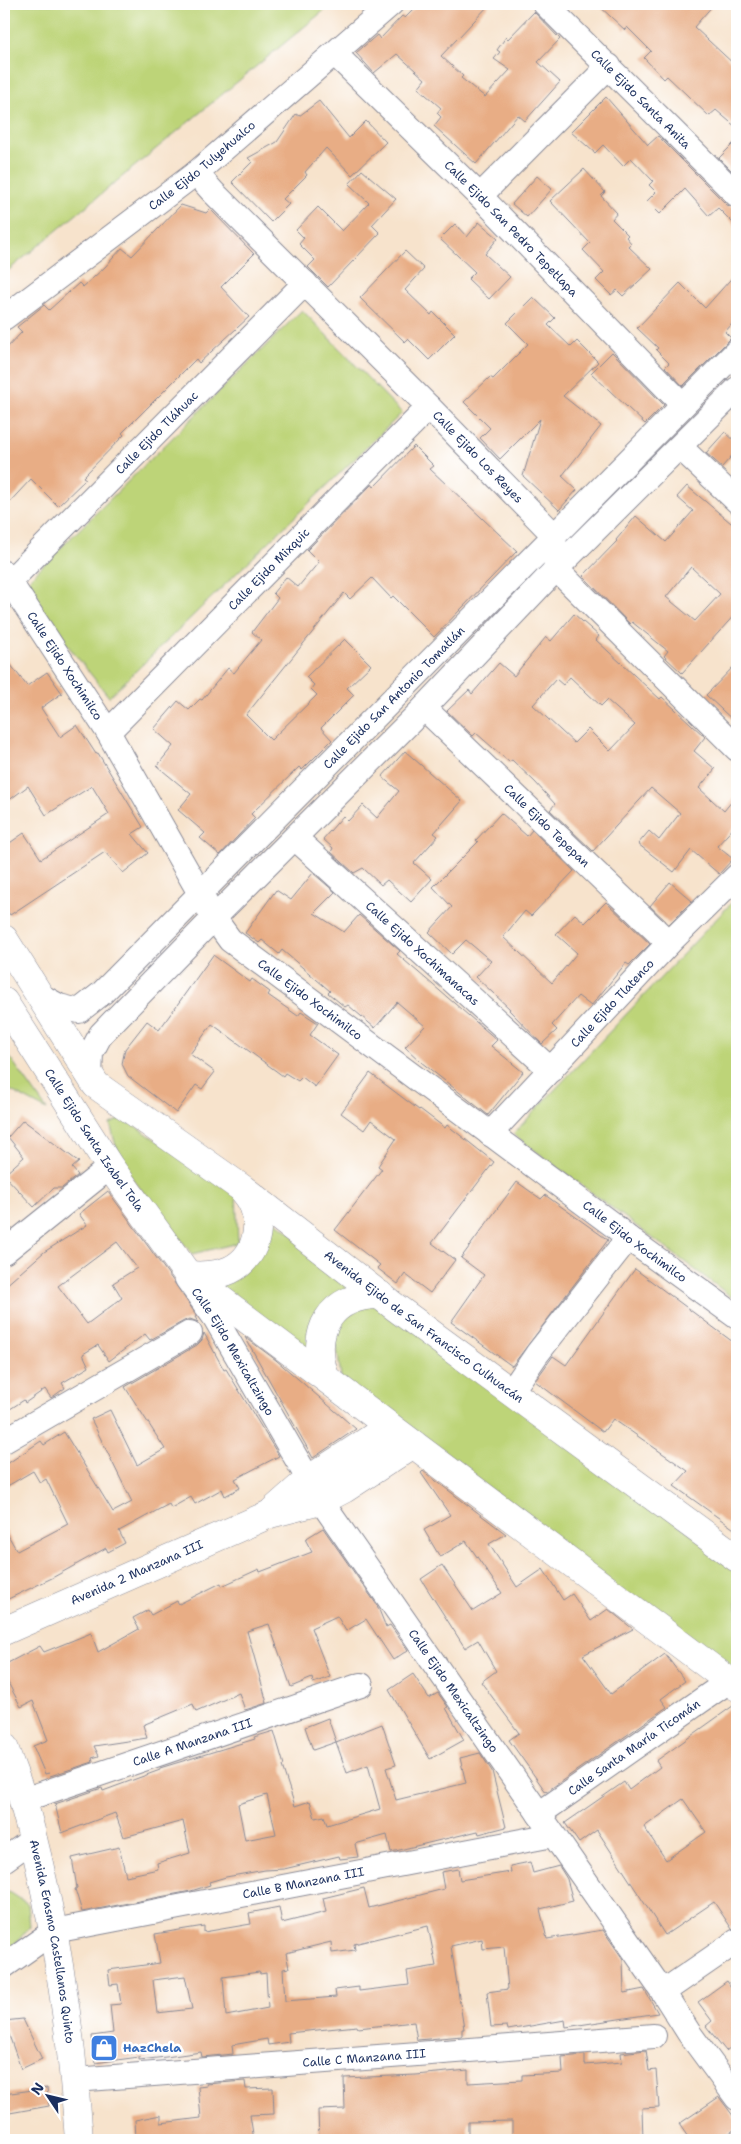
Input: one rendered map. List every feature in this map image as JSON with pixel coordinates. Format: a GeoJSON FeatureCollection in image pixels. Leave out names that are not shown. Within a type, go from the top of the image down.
{"type":"FeatureCollection","features":[{"type":"Feature","properties":{"kind":"street","name":"Calle Ejido Tulyehualco"},"geometry":{"type":"LineString","coordinates":[[4,318],[196,173],[392,4]]}},
{"type":"Feature","properties":{"kind":"street","name":"Calle Ejido Santa Anita"},"geometry":{"type":"LineString","coordinates":[[545,4],[737,195]]}},
{"type":"Feature","properties":{"kind":"street","name":"Calle Ejido San Pedro Tepetlapa"},"geometry":{"type":"LineString","coordinates":[[335,54],[480,196],[683,405]]}},
{"type":"Feature","properties":{"kind":"street"},"geometry":{"type":"LineString","coordinates":[[480,196],[609,66]]}},
{"type":"Feature","properties":{"kind":"street","name":"Calle Ejido Los Reyes"},"geometry":{"type":"LineString","coordinates":[[196,173],[429,407],[554,536]]}},
{"type":"Feature","properties":{"kind":"street","name":"Calle Ejido Tláhuac"},"geometry":{"type":"LineString","coordinates":[[7,578],[305,283]]}},
{"type":"Feature","properties":{"kind":"street","name":"Calle Ejido San Antonio Tomatlán"},"geometry":{"type":"LineString","coordinates":[[39,995],[59,1006],[79,1011],[102,993],[737,351]]}},
{"type":"Feature","properties":{"kind":"street"},"geometry":{"type":"LineString","coordinates":[[90,1076],[91,1053],[101,1034],[424,708],[556,569],[737,389]]}},
{"type":"Feature","properties":{"kind":"street","name":"Calle Ejido Mixquic"},"geometry":{"type":"LineString","coordinates":[[108,732],[429,407]]}},
{"type":"Feature","properties":{"kind":"street"},"geometry":{"type":"LineString","coordinates":[[680,447],[737,501]]}},
{"type":"Feature","properties":{"kind":"street"},"geometry":{"type":"LineString","coordinates":[[554,536],[556,569],[737,749]]}},
{"type":"Feature","properties":{"kind":"street","name":"Calle Ejido Xochimilco"},"geometry":{"type":"LineString","coordinates":[[7,578],[108,732],[200,895],[230,940],[628,1238],[737,1317]]}},
{"type":"Feature","properties":{"kind":"street","name":"Calle Ejido Tepepan"},"geometry":{"type":"LineString","coordinates":[[424,708],[669,943]]}},
{"type":"Feature","properties":{"kind":"street","name":"Calle Ejido Xochimanacas"},"geometry":{"type":"LineString","coordinates":[[295,838],[551,1070]]}},
{"type":"Feature","properties":{"kind":"street","name":"Calle Ejido Tlatenco"},"geometry":{"type":"LineString","coordinates":[[490,1134],[669,943],[737,876]]}},
{"type":"Feature","properties":{"kind":"street"},"geometry":{"type":"LineString","coordinates":[[4,939],[90,1076]]}},
{"type":"Feature","properties":{"kind":"street","name":"Calle Ejido Santa Isabel Tola"},"geometry":{"type":"LineString","coordinates":[[4,1002],[110,1167],[188,1275]]}},
{"type":"Feature","properties":{"kind":"street","name":"Avenida Ejido de San Francisco Culhuacán"},"geometry":{"type":"LineString","coordinates":[[90,1076],[96,1085],[110,1097],[243,1189],[380,1295],[737,1558]]}},
{"type":"Feature","properties":{"kind":"street"},"geometry":{"type":"LineString","coordinates":[[4,1252],[110,1167]]}},
{"type":"Feature","properties":{"kind":"street"},"geometry":{"type":"LineString","coordinates":[[188,1275],[212,1276],[222,1273],[232,1269],[248,1255],[255,1239],[258,1221],[251,1198],[243,1189]]}},
{"type":"Feature","properties":{"kind":"street"},"geometry":{"type":"LineString","coordinates":[[511,1392],[537,1354],[628,1238]]}},
{"type":"Feature","properties":{"kind":"street"},"geometry":{"type":"LineString","coordinates":[[188,1275],[733,1684]]}},
{"type":"Feature","properties":{"kind":"street","name":"Calle Ejido Mexicaltzingo"},"geometry":{"type":"LineString","coordinates":[[188,1275],[187,1280],[215,1318],[315,1490],[663,1992],[689,2033],[737,2098]]}},
{"type":"Feature","properties":{"kind":"street"},"geometry":{"type":"LineString","coordinates":[[325,1377],[319,1355],[319,1343],[327,1321],[335,1311],[356,1298],[380,1295]]}},
{"type":"Feature","properties":{"kind":"street"},"geometry":{"type":"LineString","coordinates":[[4,1441],[190,1333]]}},
{"type":"Feature","properties":{"kind":"street","name":"Avenida 2 Manzana III"},"geometry":{"type":"LineString","coordinates":[[4,1631],[270,1514],[315,1490],[389,1427]]}},
{"type":"Feature","properties":{"kind":"street","name":"Avenida 2 Manzana III"},"geometry":{"type":"LineString","coordinates":[[315,1490],[344,1488],[413,1444]]}},
{"type":"Feature","properties":{"kind":"street","name":"Calle Santa María Ticomán"},"geometry":{"type":"LineString","coordinates":[[539,1814],[733,1684]]}},
{"type":"Feature","properties":{"kind":"street","name":"Calle A Manzana III"},"geometry":{"type":"LineString","coordinates":[[23,1800],[361,1686]]}},
{"type":"Feature","properties":{"kind":"street","name":"Avenida Erasmo Castellanos Quinto"},"geometry":{"type":"LineString","coordinates":[[4,1747],[23,1800],[54,1931],[74,2080],[79,2140]]}},
{"type":"Feature","properties":{"kind":"street","name":"Calle B Manzana III"},"geometry":{"type":"LineString","coordinates":[[54,1931],[553,1835]]}},
{"type":"Feature","properties":{"kind":"street"},"geometry":{"type":"LineString","coordinates":[[4,1860],[32,1840]]}},
{"type":"Feature","properties":{"kind":"street"},"geometry":{"type":"LineString","coordinates":[[4,1966],[54,1931]]}},
{"type":"Feature","properties":{"kind":"street"},"geometry":{"type":"LineString","coordinates":[[663,1992],[737,1941]]}},
{"type":"Feature","properties":{"kind":"street","name":"Calle C Manzana III"},"geometry":{"type":"LineString","coordinates":[[74,2080],[654,2036]]}},
{"type":"Feature","properties":{"kind":"green space"},"geometry":{"type":"Polygon","coordinates":[[[14,4],[332,4],[4,274],[4,12],[14,4]]]}},
{"type":"Feature","properties":{"kind":"green space"},"geometry":{"type":"Polygon","coordinates":[[[302,310],[402,413],[109,697],[21,587],[302,310]]]}},
{"type":"Feature","properties":{"kind":"green space"},"geometry":{"type":"Polygon","coordinates":[[[737,897],[737,1301],[513,1134],[737,897]]]}},
{"type":"Feature","properties":{"kind":"green space"},"geometry":{"type":"Polygon","coordinates":[[[4,1049],[47,1110],[4,1087],[4,1049]]]}},
{"type":"Feature","properties":{"kind":"green space"},"geometry":{"type":"Polygon","coordinates":[[[123,1118],[236,1193],[238,1243],[192,1254],[121,1164],[110,1124],[123,1118]]]}},
{"type":"Feature","properties":{"kind":"green space"},"geometry":{"type":"Polygon","coordinates":[[[251,1203],[737,1568],[737,1686],[343,1391],[334,1327],[322,1320],[332,1377],[197,1269],[239,1259],[251,1203]]]}},
{"type":"Feature","properties":{"kind":"green space"},"geometry":{"type":"Polygon","coordinates":[[[4,1891],[11,1893],[28,1904],[30,1927],[13,1946],[4,1951],[4,1891]]]}},
{"type":"Feature","properties":{"kind":"building"},"geometry":{"type":"Polygon","coordinates":[[[419,4],[490,4],[441,56],[463,76],[461,78],[485,97],[510,70],[494,59],[500,52],[497,50],[506,37],[508,39],[534,12],[560,39],[538,62],[560,82],[525,121],[518,115],[476,164],[434,126],[441,117],[437,113],[441,108],[418,88],[425,79],[397,54],[374,73],[356,53],[377,35],[380,39],[402,16],[405,18],[419,4]]]}},
{"type":"Feature","properties":{"kind":"building"},"geometry":{"type":"Polygon","coordinates":[[[597,4],[714,4],[694,27],[737,67],[737,128],[716,110],[709,116],[667,76],[664,79],[644,58],[651,51],[627,27],[625,30],[597,4]]]}},
{"type":"Feature","properties":{"kind":"building"},"geometry":{"type":"Polygon","coordinates":[[[606,97],[648,145],[658,136],[727,205],[737,208],[737,227],[718,208],[709,216],[685,189],[660,214],[647,201],[656,192],[649,185],[653,181],[631,158],[623,166],[603,145],[595,153],[571,132],[606,97]]]}},
{"type":"Feature","properties":{"kind":"building"},"geometry":{"type":"Polygon","coordinates":[[[319,101],[349,138],[366,121],[386,142],[352,175],[326,148],[305,172],[307,175],[283,199],[289,204],[271,222],[232,182],[252,162],[248,158],[277,142],[296,114],[299,116],[319,101]]]}},
{"type":"Feature","properties":{"kind":"building"},"geometry":{"type":"Polygon","coordinates":[[[737,140],[737,176],[719,158],[737,140]]]}},
{"type":"Feature","properties":{"kind":"building"},"geometry":{"type":"Polygon","coordinates":[[[584,169],[605,192],[601,196],[617,213],[612,219],[628,235],[626,237],[631,243],[628,246],[652,269],[623,296],[617,290],[611,295],[596,280],[604,272],[583,250],[590,243],[550,201],[584,169]]]}},
{"type":"Feature","properties":{"kind":"building"},"geometry":{"type":"Polygon","coordinates":[[[362,170],[396,199],[372,225],[380,233],[328,287],[308,267],[315,260],[299,244],[304,238],[296,230],[318,207],[342,231],[369,203],[349,184],[362,170]]]}},
{"type":"Feature","properties":{"kind":"building"},"geometry":{"type":"Polygon","coordinates":[[[537,176],[552,189],[527,217],[512,204],[537,176]]]}},
{"type":"Feature","properties":{"kind":"building"},"geometry":{"type":"Polygon","coordinates":[[[181,205],[206,213],[210,209],[254,254],[221,287],[249,317],[199,363],[196,359],[122,433],[124,435],[83,477],[86,479],[58,506],[31,479],[4,508],[4,351],[22,332],[17,327],[44,305],[49,310],[79,283],[83,287],[122,248],[132,256],[181,205]]]}},
{"type":"Feature","properties":{"kind":"building"},"geometry":{"type":"Polygon","coordinates":[[[479,222],[498,238],[485,254],[510,277],[489,299],[468,279],[475,272],[440,239],[455,224],[467,237],[479,222]]]}},
{"type":"Feature","properties":{"kind":"building"},"geometry":{"type":"Polygon","coordinates":[[[405,251],[424,269],[405,290],[431,315],[433,312],[455,334],[429,360],[408,339],[405,342],[360,298],[405,251]]]}},
{"type":"Feature","properties":{"kind":"building"},"geometry":{"type":"Polygon","coordinates":[[[737,272],[737,318],[725,332],[731,338],[683,386],[665,367],[669,363],[656,350],[658,348],[637,328],[680,283],[705,308],[737,272]]]}},
{"type":"Feature","properties":{"kind":"building"},"geometry":{"type":"Polygon","coordinates":[[[533,297],[555,318],[548,325],[571,347],[577,341],[598,362],[563,396],[601,426],[562,476],[577,490],[559,510],[523,476],[540,419],[500,459],[480,438],[490,428],[464,402],[490,377],[493,379],[528,344],[507,323],[533,297]]]}},
{"type":"Feature","properties":{"kind":"building"},"geometry":{"type":"Polygon","coordinates":[[[612,352],[664,405],[645,424],[591,373],[612,352]]]}},
{"type":"Feature","properties":{"kind":"building"},"geometry":{"type":"Polygon","coordinates":[[[725,432],[737,443],[737,450],[722,467],[706,453],[725,432]]]}},
{"type":"Feature","properties":{"kind":"building"},"geometry":{"type":"Polygon","coordinates":[[[414,446],[434,466],[430,469],[517,551],[434,637],[372,578],[350,599],[344,593],[246,715],[271,740],[317,695],[311,689],[314,685],[306,677],[345,639],[371,665],[347,688],[354,695],[321,728],[332,740],[302,770],[299,767],[251,814],[255,818],[220,855],[200,838],[205,833],[178,810],[191,794],[157,766],[173,746],[154,729],[178,701],[189,710],[200,699],[202,700],[228,668],[234,673],[261,640],[252,632],[278,598],[273,593],[286,577],[298,587],[319,562],[307,550],[372,484],[374,487],[414,446]]]}},
{"type":"Feature","properties":{"kind":"building"},"geometry":{"type":"Polygon","coordinates":[[[687,486],[737,528],[737,612],[682,673],[664,656],[668,651],[632,622],[630,624],[583,576],[617,541],[636,516],[666,542],[693,511],[677,497],[687,486]],[[691,567],[666,597],[695,621],[720,594],[691,567]]]}},
{"type":"Feature","properties":{"kind":"building"},"geometry":{"type":"Polygon","coordinates":[[[574,614],[599,636],[596,640],[660,699],[662,697],[705,737],[694,751],[715,769],[699,788],[724,811],[737,795],[737,824],[717,846],[733,859],[719,874],[691,850],[674,872],[638,844],[649,831],[659,840],[680,813],[651,788],[593,851],[550,810],[555,804],[535,782],[512,760],[509,762],[476,733],[473,736],[447,711],[469,690],[472,694],[499,663],[514,676],[546,637],[551,641],[574,614]],[[570,677],[563,685],[556,679],[533,705],[574,743],[588,729],[610,751],[635,725],[607,700],[601,706],[570,677]]]}},
{"type":"Feature","properties":{"kind":"building"},"geometry":{"type":"Polygon","coordinates":[[[4,656],[27,686],[47,672],[62,693],[41,708],[60,737],[77,725],[96,754],[98,753],[143,827],[132,834],[148,853],[123,873],[105,852],[10,915],[4,906],[4,847],[24,833],[41,859],[109,814],[92,786],[46,815],[28,786],[4,804],[4,656]]]}},
{"type":"Feature","properties":{"kind":"building"},"geometry":{"type":"Polygon","coordinates":[[[737,663],[737,724],[706,695],[737,663]]]}},
{"type":"Feature","properties":{"kind":"building"},"geometry":{"type":"Polygon","coordinates":[[[405,751],[462,801],[434,833],[438,836],[414,863],[432,879],[411,902],[387,880],[381,885],[363,868],[354,873],[331,852],[333,848],[323,839],[343,816],[348,821],[363,805],[377,818],[399,791],[382,777],[405,751]]]}},
{"type":"Feature","properties":{"kind":"building"},"geometry":{"type":"Polygon","coordinates":[[[501,813],[527,836],[532,830],[574,871],[531,916],[525,911],[503,937],[552,983],[577,953],[556,934],[575,914],[585,923],[606,902],[650,944],[629,965],[626,963],[591,1006],[578,996],[552,1025],[557,1030],[542,1044],[510,1009],[476,977],[491,961],[466,940],[452,954],[429,932],[452,907],[433,887],[478,842],[476,840],[501,813]]]}},
{"type":"Feature","properties":{"kind":"building"},"geometry":{"type":"Polygon","coordinates":[[[313,873],[335,892],[314,913],[344,932],[359,915],[400,951],[397,954],[497,1040],[491,1046],[523,1072],[488,1115],[405,1047],[425,1026],[397,1002],[375,1028],[348,1005],[345,1007],[328,993],[330,991],[282,950],[279,954],[262,940],[259,943],[245,933],[276,890],[291,900],[313,873]]]}},
{"type":"Feature","properties":{"kind":"building"},"geometry":{"type":"Polygon","coordinates":[[[670,882],[692,901],[669,924],[650,906],[670,882]]]}},
{"type":"Feature","properties":{"kind":"building"},"geometry":{"type":"Polygon","coordinates":[[[213,955],[250,982],[252,979],[270,992],[268,995],[298,1016],[301,1012],[318,1023],[310,1035],[338,1055],[315,1087],[302,1077],[298,1081],[285,1073],[283,1076],[212,1024],[190,1054],[215,1072],[202,1089],[196,1085],[176,1113],[128,1076],[122,1064],[125,1049],[147,1021],[159,1030],[213,955]]]}},
{"type":"Feature","properties":{"kind":"building"},"geometry":{"type":"Polygon","coordinates":[[[370,1073],[445,1128],[447,1125],[494,1162],[432,1243],[455,1260],[430,1293],[405,1274],[398,1284],[377,1268],[380,1265],[335,1230],[382,1169],[378,1166],[396,1139],[371,1120],[364,1130],[341,1113],[370,1073]]]}},
{"type":"Feature","properties":{"kind":"building"},"geometry":{"type":"Polygon","coordinates":[[[23,1120],[79,1162],[72,1168],[78,1175],[62,1188],[54,1188],[34,1207],[4,1175],[24,1157],[8,1137],[23,1120]]]}},
{"type":"Feature","properties":{"kind":"building"},"geometry":{"type":"Polygon","coordinates":[[[517,1182],[541,1199],[545,1195],[608,1240],[512,1366],[451,1322],[484,1275],[461,1258],[517,1182]]]}},
{"type":"Feature","properties":{"kind":"building"},"geometry":{"type":"Polygon","coordinates":[[[108,1191],[174,1282],[197,1316],[195,1317],[198,1322],[190,1319],[184,1321],[150,1340],[145,1334],[109,1361],[98,1345],[83,1354],[89,1367],[62,1383],[65,1388],[51,1398],[45,1389],[25,1403],[24,1400],[4,1413],[4,1287],[44,1252],[87,1225],[79,1214],[108,1191]],[[117,1242],[58,1286],[87,1324],[122,1298],[113,1283],[137,1268],[117,1242]]]}},
{"type":"Feature","properties":{"kind":"building"},"geometry":{"type":"Polygon","coordinates":[[[635,1269],[737,1345],[737,1531],[674,1486],[688,1471],[613,1419],[603,1432],[535,1381],[553,1356],[566,1365],[635,1269]]]}},
{"type":"Feature","properties":{"kind":"building"},"geometry":{"type":"Polygon","coordinates":[[[204,1333],[224,1370],[226,1369],[279,1456],[235,1479],[240,1488],[225,1496],[222,1489],[195,1504],[191,1497],[171,1508],[169,1504],[119,1531],[125,1543],[108,1552],[106,1548],[52,1578],[4,1601],[4,1528],[17,1551],[68,1524],[46,1479],[40,1483],[33,1471],[4,1488],[4,1466],[41,1441],[44,1445],[64,1432],[113,1512],[132,1502],[91,1419],[110,1410],[137,1465],[165,1449],[125,1387],[197,1345],[202,1340],[204,1333]]]}},
{"type":"Feature","properties":{"kind":"building"},"geometry":{"type":"Polygon","coordinates":[[[245,1337],[276,1360],[356,1429],[313,1458],[245,1337]]]}},
{"type":"Feature","properties":{"kind":"building"},"geometry":{"type":"Polygon","coordinates":[[[423,1471],[506,1534],[489,1544],[517,1587],[543,1569],[563,1600],[572,1594],[591,1621],[608,1609],[633,1629],[583,1655],[611,1694],[665,1654],[685,1681],[661,1699],[667,1707],[546,1792],[509,1740],[519,1733],[481,1682],[496,1671],[478,1640],[465,1648],[421,1579],[442,1565],[473,1611],[502,1593],[466,1541],[440,1557],[424,1530],[450,1515],[421,1473],[423,1471]]]}},
{"type":"Feature","properties":{"kind":"building"},"geometry":{"type":"Polygon","coordinates":[[[323,1528],[377,1605],[386,1627],[390,1625],[408,1650],[393,1660],[366,1619],[346,1631],[337,1616],[311,1628],[330,1677],[313,1683],[312,1678],[291,1687],[269,1624],[247,1631],[267,1703],[245,1710],[239,1693],[196,1712],[193,1704],[143,1725],[147,1738],[94,1746],[99,1756],[92,1758],[93,1762],[50,1776],[49,1773],[45,1774],[33,1746],[48,1740],[33,1701],[21,1707],[4,1675],[4,1665],[40,1646],[44,1652],[91,1633],[98,1652],[139,1629],[133,1618],[148,1610],[151,1615],[177,1601],[179,1604],[221,1583],[222,1586],[259,1569],[260,1572],[312,1552],[305,1539],[323,1528]]]}},
{"type":"Feature","properties":{"kind":"building"},"geometry":{"type":"Polygon","coordinates":[[[413,1674],[429,1698],[438,1693],[448,1707],[446,1708],[464,1740],[430,1759],[389,1690],[413,1674]]]}},
{"type":"Feature","properties":{"kind":"building"},"geometry":{"type":"Polygon","coordinates":[[[737,1703],[737,1927],[732,1929],[714,1902],[665,1935],[597,1830],[579,1843],[565,1823],[624,1782],[629,1790],[660,1767],[656,1761],[737,1703]],[[683,1799],[644,1827],[666,1860],[706,1832],[683,1799]]]}},
{"type":"Feature","properties":{"kind":"building"},"geometry":{"type":"Polygon","coordinates":[[[328,1718],[336,1742],[313,1750],[305,1727],[328,1718]]]}},
{"type":"Feature","properties":{"kind":"building"},"geometry":{"type":"Polygon","coordinates":[[[382,1724],[396,1765],[386,1768],[396,1800],[466,1783],[460,1758],[480,1753],[492,1771],[506,1827],[479,1834],[478,1831],[391,1852],[387,1835],[355,1844],[358,1857],[340,1859],[339,1856],[284,1869],[265,1870],[226,1877],[209,1882],[210,1885],[191,1891],[82,1912],[75,1889],[77,1888],[72,1858],[119,1847],[126,1876],[158,1869],[157,1863],[190,1853],[183,1821],[124,1837],[115,1813],[62,1833],[55,1804],[102,1788],[103,1791],[160,1770],[160,1768],[255,1739],[254,1737],[274,1731],[284,1765],[282,1766],[295,1806],[310,1801],[315,1818],[324,1816],[327,1825],[380,1809],[368,1765],[347,1773],[336,1742],[382,1724]],[[267,1795],[238,1804],[245,1840],[276,1834],[267,1795]]]}},
{"type":"Feature","properties":{"kind":"building"},"geometry":{"type":"Polygon","coordinates":[[[530,1862],[533,1873],[559,1866],[567,1879],[573,1901],[540,1909],[547,1939],[603,1930],[623,1959],[624,1993],[644,1989],[658,2013],[566,2027],[565,2020],[508,2030],[507,2026],[491,2027],[487,1992],[508,1989],[504,1947],[483,1949],[482,1939],[451,1946],[464,2029],[462,2029],[462,2036],[417,2040],[414,2022],[358,2028],[357,2026],[288,2033],[289,2042],[268,2045],[267,2039],[232,2045],[233,2054],[202,2057],[201,2052],[139,2060],[139,2057],[95,2063],[92,2036],[113,2033],[110,2005],[121,2004],[118,1984],[110,1985],[108,1970],[160,1963],[155,1934],[204,1926],[204,1932],[251,1924],[249,1913],[279,1907],[282,1923],[326,1912],[323,1898],[364,1888],[369,1908],[444,1889],[441,1872],[458,1869],[460,1880],[511,1872],[510,1866],[530,1862]],[[428,1926],[354,1944],[355,1950],[332,1953],[331,1942],[286,1953],[289,1968],[283,1969],[285,2001],[336,1997],[335,1990],[359,1987],[359,1991],[409,1985],[407,1971],[436,1966],[428,1926]],[[259,1972],[223,1977],[226,2016],[268,2008],[266,1973],[260,1974],[259,1972]],[[185,1976],[153,1980],[157,2013],[192,2009],[185,1976]]]}},
{"type":"Feature","properties":{"kind":"building"},"geometry":{"type":"Polygon","coordinates":[[[727,1981],[737,1996],[737,2042],[726,2051],[706,2026],[712,2021],[698,2002],[727,1981]]]}},
{"type":"Feature","properties":{"kind":"building"},"geometry":{"type":"Polygon","coordinates":[[[23,2019],[42,2059],[21,2069],[4,2021],[23,2019]]]}},
{"type":"Feature","properties":{"kind":"building"},"geometry":{"type":"Polygon","coordinates":[[[646,2050],[649,2071],[656,2070],[659,2107],[642,2108],[643,2140],[512,2140],[512,2121],[468,2122],[468,2140],[319,2140],[318,2110],[345,2109],[344,2078],[416,2075],[468,2070],[468,2083],[522,2080],[522,2075],[563,2073],[562,2057],[585,2055],[585,2065],[622,2062],[621,2053],[646,2050]]]}},
{"type":"Feature","properties":{"kind":"building"},"geometry":{"type":"Polygon","coordinates":[[[245,2081],[246,2089],[273,2088],[274,2114],[250,2115],[254,2140],[136,2140],[135,2120],[161,2115],[161,2123],[201,2118],[198,2087],[207,2086],[206,2084],[245,2081]]]}},
{"type":"Feature","properties":{"kind":"building"},"geometry":{"type":"Polygon","coordinates":[[[47,2088],[49,2106],[4,2114],[4,2094],[47,2088]]]}},
{"type":"Feature","properties":{"kind":"building"},"geometry":{"type":"Polygon","coordinates":[[[719,2097],[737,2121],[737,2128],[719,2140],[690,2140],[679,2124],[719,2097]]]}},
{"type":"Feature","properties":{"kind":"place","name":"HazChela"},"geometry":{"type":"Point","coordinates":[104,2048]}}]}
